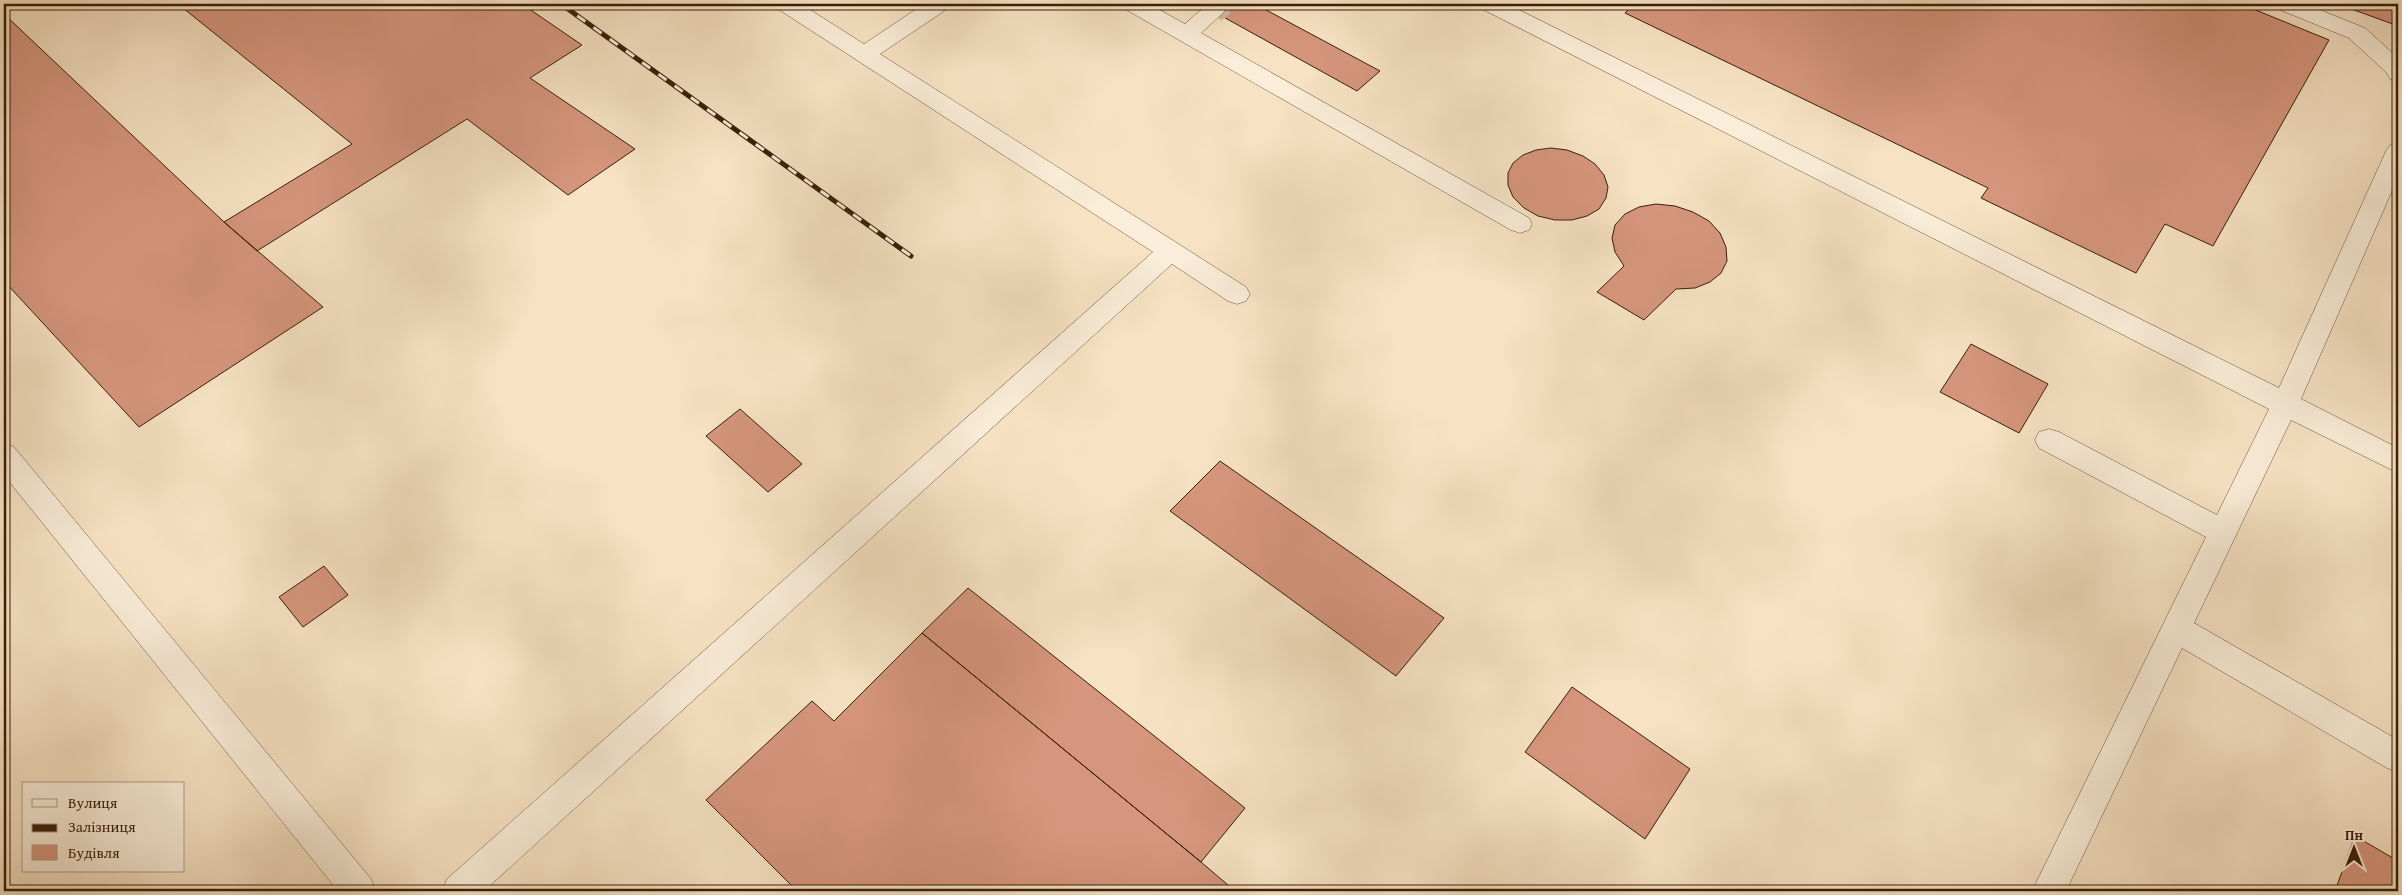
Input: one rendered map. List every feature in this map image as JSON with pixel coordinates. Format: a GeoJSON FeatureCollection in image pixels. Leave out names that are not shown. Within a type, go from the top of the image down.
{"type":"FeatureCollection","features":[{"type":"Feature","properties":{"kind":"lane"},"geometry":{"type":"LineString","coordinates":[[786,4],[1237,294]]}},
{"type":"Feature","properties":{"kind":"lane"},"geometry":{"type":"LineString","coordinates":[[865,54],[939,4]]}},
{"type":"Feature","properties":{"kind":"lane"},"geometry":{"type":"LineString","coordinates":[[1133,4],[1520,224]]}},
{"type":"Feature","properties":{"kind":"lane"},"geometry":{"type":"LineString","coordinates":[[1490,4],[2398,461]]}},
{"type":"Feature","properties":{"kind":"lane"},"geometry":{"type":"LineString","coordinates":[[2286,4],[2358,33],[2394,67],[2398,74]]}},
{"type":"Feature","properties":{"kind":"lane"},"geometry":{"type":"LineString","coordinates":[[1186,34],[1214,11]]}},
{"type":"Feature","properties":{"kind":"lane"},"geometry":{"type":"LineString","coordinates":[[2050,891],[2285,404],[2398,151]]}},
{"type":"Feature","properties":{"kind":"lane"},"geometry":{"type":"LineString","coordinates":[[460,891],[1170,251]]}},
{"type":"Feature","properties":{"kind":"lane"},"geometry":{"type":"LineString","coordinates":[[2049,440],[2223,532]]}},
{"type":"Feature","properties":{"kind":"lane"},"geometry":{"type":"LineString","coordinates":[[4,455],[359,891]]}},
{"type":"Feature","properties":{"kind":"lane"},"geometry":{"type":"LineString","coordinates":[[2176,628],[2398,758]]}},
{"type":"Feature","properties":{"kind":"building"},"geometry":{"type":"Polygon","coordinates":[[[178,4],[522,4],[582,45],[530,78],[635,149],[568,195],[467,119],[257,251],[224,222],[352,144],[178,4]]]}},
{"type":"Feature","properties":{"kind":"building"},"geometry":{"type":"Polygon","coordinates":[[[1200,4],[1255,4],[1380,71],[1357,91],[1200,4]]]}},
{"type":"Feature","properties":{"kind":"building"},"geometry":{"type":"Polygon","coordinates":[[[1634,4],[2241,4],[2329,40],[2213,246],[2165,224],[2136,273],[1981,198],[1988,188],[1625,13],[1634,4]]]}},
{"type":"Feature","properties":{"kind":"building"},"geometry":{"type":"Polygon","coordinates":[[[2346,4],[2398,4],[2398,26],[2346,7],[2346,4]]]}},
{"type":"Feature","properties":{"kind":"building"},"geometry":{"type":"Polygon","coordinates":[[[4,14],[224,222],[323,307],[139,427],[4,281],[4,14]]]}},
{"type":"Feature","properties":{"kind":"building"},"geometry":{"type":"Polygon","coordinates":[[[1551,148],[1567,150],[1583,156],[1595,164],[1604,175],[1608,187],[1606,198],[1599,209],[1587,216],[1572,220],[1555,220],[1538,216],[1524,208],[1513,197],[1508,185],[1508,173],[1513,163],[1523,155],[1536,150],[1551,148]]]}},
{"type":"Feature","properties":{"kind":"building"},"geometry":{"type":"Polygon","coordinates":[[[1656,204],[1675,206],[1693,212],[1709,221],[1720,233],[1726,247],[1727,261],[1721,273],[1710,282],[1695,288],[1676,289],[1644,320],[1597,292],[1624,266],[1615,252],[1612,238],[1615,225],[1625,214],[1639,207],[1656,204]]]}},
{"type":"Feature","properties":{"kind":"building"},"geometry":{"type":"Polygon","coordinates":[[[1971,344],[2048,384],[2019,433],[1940,392],[1971,344]]]}},
{"type":"Feature","properties":{"kind":"building"},"geometry":{"type":"Polygon","coordinates":[[[740,409],[802,464],[768,492],[706,436],[740,409]]]}},
{"type":"Feature","properties":{"kind":"building"},"geometry":{"type":"Polygon","coordinates":[[[1220,461],[1444,618],[1396,676],[1170,511],[1220,461]]]}},
{"type":"Feature","properties":{"kind":"building"},"geometry":{"type":"Polygon","coordinates":[[[324,566],[348,595],[303,627],[279,597],[324,566]]]}},
{"type":"Feature","properties":{"kind":"building"},"geometry":{"type":"Polygon","coordinates":[[[968,588],[1245,808],[1201,862],[922,633],[968,588]]]}},
{"type":"Feature","properties":{"kind":"building"},"geometry":{"type":"Polygon","coordinates":[[[922,633],[1235,891],[797,891],[706,800],[812,701],[834,721],[922,633]]]}},
{"type":"Feature","properties":{"kind":"building"},"geometry":{"type":"Polygon","coordinates":[[[1572,687],[1690,769],[1645,839],[1525,752],[1572,687]]]}},
{"type":"Feature","properties":{"kind":"building"},"geometry":{"type":"Polygon","coordinates":[[[2355,836],[2398,861],[2398,891],[2335,891],[2355,836]]]}},
{"type":"Feature","properties":{"kind":"tunnel"},"geometry":{"type":"LineString","coordinates":[[1214,11],[1224,4]]}},
{"type":"Feature","properties":{"kind":"railway"},"geometry":{"type":"LineString","coordinates":[[561,4],[911,256]]}}]}
